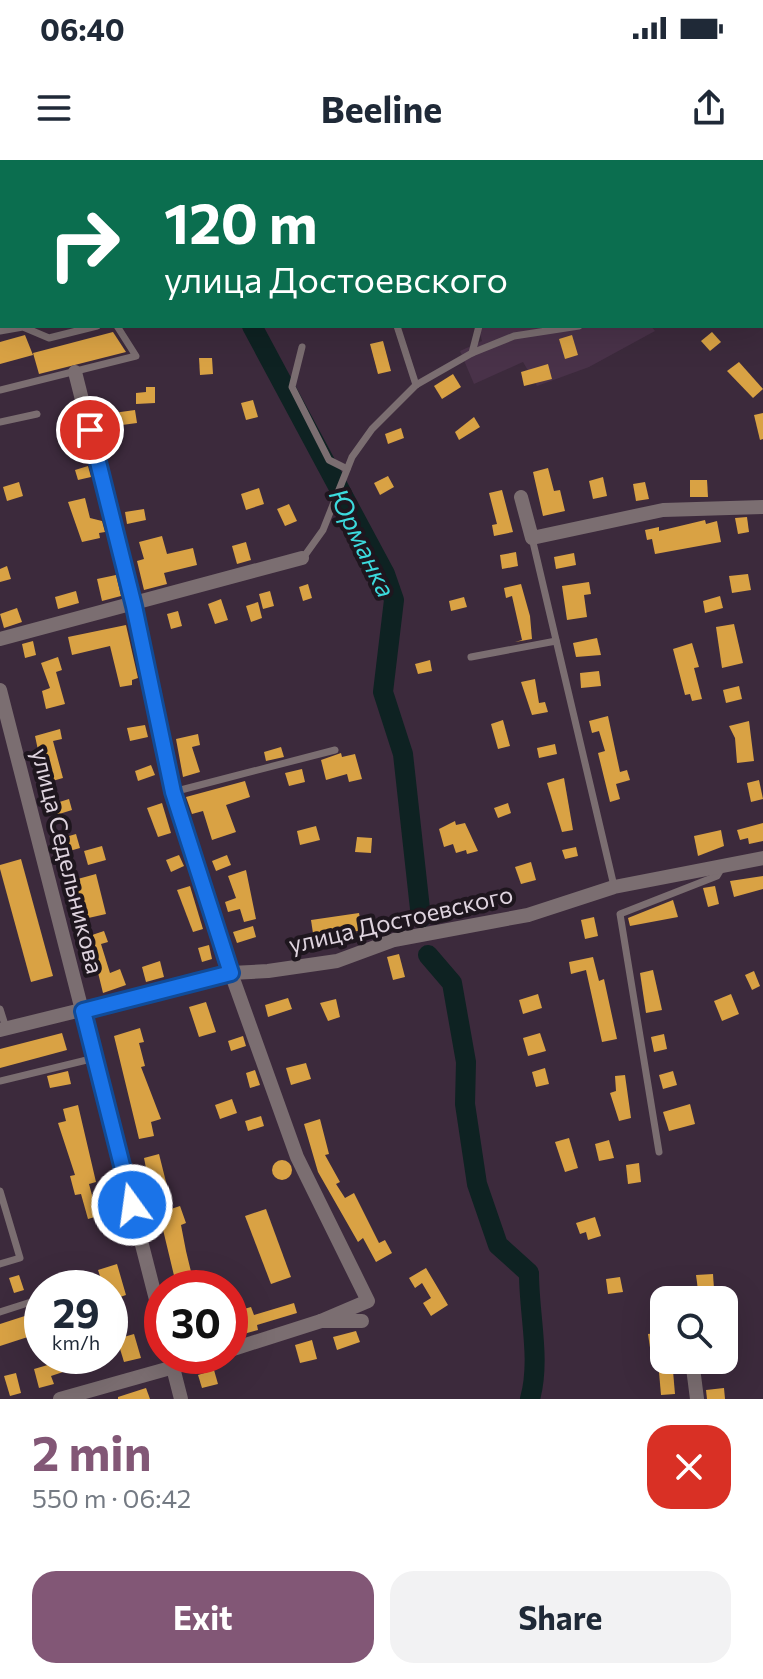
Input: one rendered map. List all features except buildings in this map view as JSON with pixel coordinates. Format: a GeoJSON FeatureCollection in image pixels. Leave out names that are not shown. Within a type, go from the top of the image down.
{"type":"FeatureCollection","features":[{"type":"Feature","properties":{"kind":"street"},"geometry":{"type":"LineString","coordinates":[[75,372],[134,606],[173,792],[231,973],[297,1157],[368,1301],[321,1321],[248,1344]]}},
{"type":"Feature","properties":{"kind":"street"},"geometry":{"type":"LineString","coordinates":[[521,497],[532,538],[663,510],[763,507]]}},
{"type":"Feature","properties":{"kind":"street"},"geometry":{"type":"LineString","coordinates":[[0,639],[134,606],[302,558]]}},
{"type":"Feature","properties":{"kind":"street","name":"улица Седельникова"},"geometry":{"type":"LineString","coordinates":[[0,690],[149,1270]]}},
{"type":"Feature","properties":{"kind":"street","name":"улица Достоевского"},"geometry":{"type":"LineString","coordinates":[[3,1029],[231,973],[337,961],[394,940],[528,915],[614,887],[763,858]]}},
{"type":"Feature","properties":{"kind":"street"},"geometry":{"type":"LineString","coordinates":[[321,1321],[362,1321]]}},
{"type":"Feature","properties":{"kind":"street"},"geometry":{"type":"LineString","coordinates":[[60,1399],[144,1371]]}},
{"type":"Feature","properties":{"kind":"street"},"geometry":{"type":"LineString","coordinates":[[175,1374],[181,1399]]}},
{"type":"Feature","properties":{"kind":"street"},"geometry":{"type":"LineString","coordinates":[[694,1374],[697,1399]]}},
{"type":"Feature","properties":{"kind":"lane"},"geometry":{"type":"LineString","coordinates":[[25,328],[49,338],[89,328]]}},
{"type":"Feature","properties":{"kind":"lane"},"geometry":{"type":"LineString","coordinates":[[0,390],[136,356],[118,328]]}},
{"type":"Feature","properties":{"kind":"lane"},"geometry":{"type":"LineString","coordinates":[[398,328],[416,385]]}},
{"type":"Feature","properties":{"kind":"lane"},"geometry":{"type":"LineString","coordinates":[[472,353],[478,328]]}},
{"type":"Feature","properties":{"kind":"lane"},"geometry":{"type":"LineString","coordinates":[[555,328],[565,330]]}},
{"type":"Feature","properties":{"kind":"lane"},"geometry":{"type":"LineString","coordinates":[[302,558],[323,530],[345,472],[372,429],[416,385],[472,353],[514,336],[572,328]]}},
{"type":"Feature","properties":{"kind":"lane"},"geometry":{"type":"LineString","coordinates":[[302,347],[292,387],[329,460],[345,472]]}},
{"type":"Feature","properties":{"kind":"lane"},"geometry":{"type":"LineString","coordinates":[[0,422],[37,414]]}},
{"type":"Feature","properties":{"kind":"lane"},"geometry":{"type":"LineString","coordinates":[[532,538],[614,887]]}},
{"type":"Feature","properties":{"kind":"lane"},"geometry":{"type":"LineString","coordinates":[[471,657],[556,641]]}},
{"type":"Feature","properties":{"kind":"lane"},"geometry":{"type":"LineString","coordinates":[[173,792],[335,750]]}},
{"type":"Feature","properties":{"kind":"lane"},"geometry":{"type":"LineString","coordinates":[[659,1152],[620,914],[717,876],[724,864]]}},
{"type":"Feature","properties":{"kind":"lane"},"geometry":{"type":"LineString","coordinates":[[0,1009],[3,1029]]}},
{"type":"Feature","properties":{"kind":"lane"},"geometry":{"type":"LineString","coordinates":[[0,1081],[95,1058]]}},
{"type":"Feature","properties":{"kind":"lane"},"geometry":{"type":"LineString","coordinates":[[0,1191],[20,1258],[0,1264]]}},
{"type":"Feature","properties":{"kind":"lane"},"geometry":{"type":"LineString","coordinates":[[0,1312],[24,1304]]}},
{"type":"Feature","properties":{"kind":"shaded area"},"geometry":{"type":"Polygon","coordinates":[[[479,328],[653,328],[655,331],[589,367],[537,386],[523,362],[474,384],[460,351],[482,341],[479,328]]]}},
{"type":"Feature","properties":{"kind":"waterway","name":"Юрманка"},"geometry":{"type":"LineString","coordinates":[[253,328],[385,574],[394,600],[383,692],[403,754],[421,918]]}},
{"type":"Feature","properties":{"kind":"waterway","name":"Юрманка"},"geometry":{"type":"LineString","coordinates":[[428,955],[452,983],[466,1062],[465,1104],[477,1184],[498,1245],[529,1273],[535,1353],[530,1399]]}},
{"type":"Feature","properties":{"kind":"route"},"geometry":{"type":"LineString","coordinates":[[90,430],[134,606],[173,792],[231,973],[83,1011],[132,1205]]}}]}
